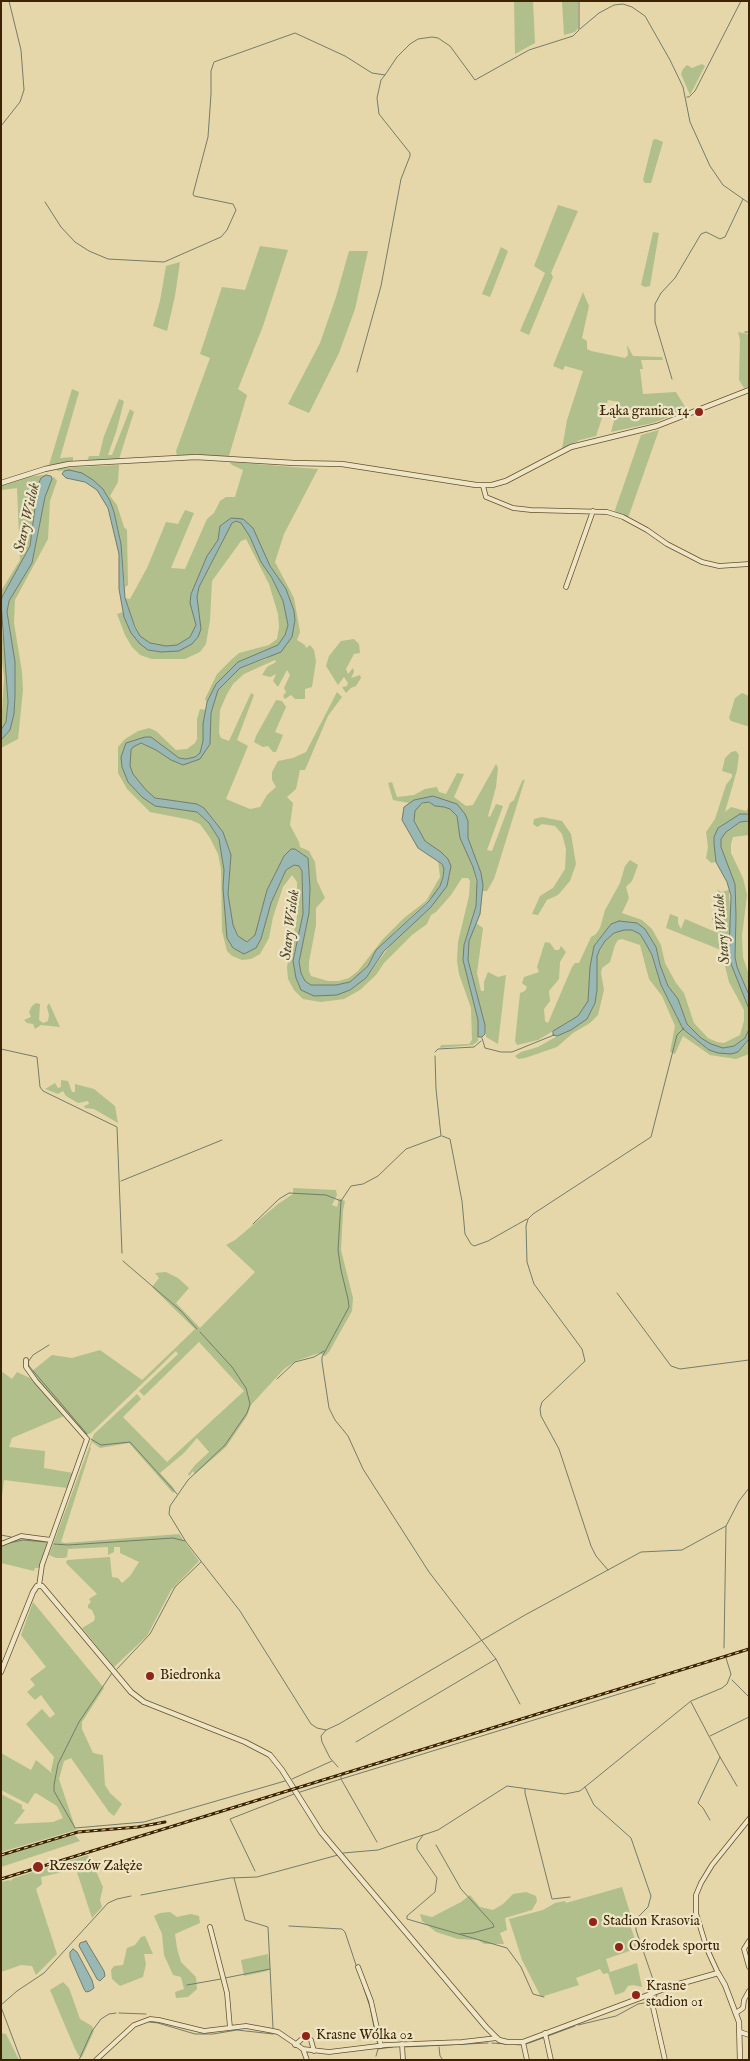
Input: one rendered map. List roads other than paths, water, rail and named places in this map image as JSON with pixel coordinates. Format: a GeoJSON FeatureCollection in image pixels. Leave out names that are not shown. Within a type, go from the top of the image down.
{"type":"FeatureCollection","features":[{"type":"Feature","properties":{"kind":"street"},"geometry":{"type":"LineString","coordinates":[[1,483],[68,464],[196,457],[294,464],[342,464],[483,486],[506,481],[581,444],[657,426],[749,390]]}},
{"type":"Feature","properties":{"kind":"street"},"geometry":{"type":"LineString","coordinates":[[483,486],[486,497],[522,510],[593,511],[623,517],[667,544],[710,564],[735,566],[749,564]]}},
{"type":"Feature","properties":{"kind":"street"},"geometry":{"type":"LineString","coordinates":[[566,586],[593,511]]}},
{"type":"Feature","properties":{"kind":"street"},"geometry":{"type":"LineString","coordinates":[[1,1672],[33,1592],[39,1586],[40,1574],[51,1540],[87,1440],[36,1381],[26,1367],[26,1360]]}},
{"type":"Feature","properties":{"kind":"street"},"geometry":{"type":"LineString","coordinates":[[1,1544],[21,1536],[51,1540]]}},
{"type":"Feature","properties":{"kind":"street"},"geometry":{"type":"LineString","coordinates":[[39,1586],[48,1591],[131,1692],[144,1702],[245,1742],[270,1755],[282,1770],[322,1832],[497,2038],[507,2042],[523,2042],[650,1994],[718,1973]]}},
{"type":"Feature","properties":{"kind":"street"},"geometry":{"type":"LineString","coordinates":[[740,2060],[740,2032],[736,2013],[707,1949],[696,1913],[696,1895],[712,1865],[749,1819]]}},
{"type":"Feature","properties":{"kind":"street"},"geometry":{"type":"LineString","coordinates":[[210,1927],[227,1993],[230,2028]]}},
{"type":"Feature","properties":{"kind":"street"},"geometry":{"type":"LineString","coordinates":[[749,1941],[744,1949],[749,1967]]}},
{"type":"Feature","properties":{"kind":"street"},"geometry":{"type":"LineString","coordinates":[[358,1967],[371,2001],[382,2046]]}},
{"type":"Feature","properties":{"kind":"street"},"geometry":{"type":"LineString","coordinates":[[736,2013],[743,2008],[744,2000],[749,1991]]}},
{"type":"Feature","properties":{"kind":"street"},"geometry":{"type":"LineString","coordinates":[[650,1994],[665,2060]]}},
{"type":"Feature","properties":{"kind":"street"},"geometry":{"type":"LineString","coordinates":[[96,2060],[134,2025],[150,2019],[204,2031],[246,2026],[268,2030],[278,2032],[303,2049],[314,2051],[344,2051],[402,2044],[462,2042],[497,2038]]}},
{"type":"Feature","properties":{"kind":"street"},"geometry":{"type":"LineString","coordinates":[[740,2032],[749,2035]]}},
{"type":"Feature","properties":{"kind":"street"},"geometry":{"type":"LineString","coordinates":[[545,2033],[551,2060]]}},
{"type":"Feature","properties":{"kind":"street"},"geometry":{"type":"LineString","coordinates":[[295,2045],[303,2038],[308,2038],[311,2040],[314,2051]]}},
{"type":"Feature","properties":{"kind":"street"},"geometry":{"type":"LineString","coordinates":[[523,2042],[527,2060]]}},
{"type":"Feature","properties":{"kind":"street"},"geometry":{"type":"LineString","coordinates":[[402,2044],[403,2060]]}},
{"type":"Feature","properties":{"kind":"street"},"geometry":{"type":"LineString","coordinates":[[303,2049],[307,2060]]}},
{"type":"Feature","properties":{"kind":"water"},"geometry":{"type":"Polygon","coordinates":[[[69,470],[82,473],[93,480],[103,489],[110,501],[121,544],[125,598],[140,636],[150,643],[166,646],[177,645],[190,637],[196,625],[190,603],[191,594],[207,556],[218,540],[220,526],[231,518],[243,519],[253,528],[270,566],[286,589],[294,611],[295,620],[292,637],[281,652],[240,668],[218,690],[211,713],[210,744],[200,759],[183,765],[141,743],[131,750],[130,766],[133,774],[146,790],[155,798],[197,804],[204,808],[223,832],[231,855],[228,894],[233,925],[238,936],[247,942],[255,935],[267,890],[284,856],[291,849],[295,849],[308,858],[310,888],[309,913],[299,962],[301,973],[305,981],[311,985],[336,985],[350,982],[368,966],[376,950],[429,901],[440,886],[443,877],[444,869],[442,864],[418,848],[402,820],[404,807],[414,800],[433,796],[457,804],[468,821],[468,838],[481,873],[483,885],[480,914],[469,941],[468,960],[485,1025],[485,1034],[482,1037],[478,1037],[478,1020],[463,960],[464,945],[476,906],[477,881],[460,838],[457,816],[450,809],[435,806],[429,802],[422,803],[415,811],[414,821],[425,841],[448,859],[451,866],[447,886],[431,907],[384,951],[366,978],[350,990],[337,995],[314,996],[301,990],[296,978],[293,961],[303,914],[302,871],[299,866],[294,865],[286,870],[271,903],[261,939],[256,948],[244,954],[233,948],[227,938],[223,888],[224,870],[219,839],[209,823],[197,812],[155,806],[142,797],[128,782],[122,767],[121,757],[126,743],[145,737],[151,737],[179,758],[195,757],[200,753],[207,702],[216,684],[238,662],[278,645],[285,635],[288,625],[283,601],[272,578],[261,562],[250,537],[241,523],[236,521],[232,523],[199,587],[197,597],[201,629],[198,637],[192,644],[179,651],[161,652],[148,650],[131,633],[124,617],[119,589],[119,554],[108,508],[97,490],[85,482],[66,478],[62,474],[64,471],[69,470]]]}},
{"type":"Feature","properties":{"kind":"water"},"geometry":{"type":"Polygon","coordinates":[[[46,475],[51,476],[52,479],[45,497],[32,563],[9,601],[7,612],[15,662],[15,696],[14,714],[10,730],[1,740],[1,730],[6,722],[8,702],[1,602],[30,546],[38,485],[41,478],[46,475]]]}},
{"type":"Feature","properties":{"kind":"water"},"geometry":{"type":"Polygon","coordinates":[[[740,814],[749,814],[749,821],[740,822],[726,832],[721,839],[721,847],[735,884],[735,957],[737,967],[749,995],[749,1009],[731,964],[729,952],[731,896],[727,882],[716,862],[714,844],[714,837],[718,828],[740,814]]]}},
{"type":"Feature","properties":{"kind":"water"},"geometry":{"type":"Polygon","coordinates":[[[619,921],[637,923],[645,929],[656,947],[668,986],[678,999],[687,1024],[701,1038],[723,1048],[734,1046],[745,1038],[749,1029],[749,1039],[738,1052],[731,1054],[709,1050],[683,1029],[661,985],[652,955],[640,934],[632,930],[614,933],[605,941],[600,949],[597,956],[595,1003],[587,1019],[571,1030],[557,1036],[553,1035],[553,1031],[578,1016],[588,1001],[590,967],[594,946],[611,924],[619,921]]]}},
{"type":"Feature","properties":{"kind":"water"},"geometry":{"type":"Polygon","coordinates":[[[86,1941],[104,1971],[105,1976],[100,1981],[97,1979],[79,1946],[80,1943],[86,1941]]]}},
{"type":"Feature","properties":{"kind":"water"},"geometry":{"type":"Polygon","coordinates":[[[73,1949],[77,1952],[92,1980],[94,1988],[90,1991],[86,1992],[84,1989],[70,1957],[70,1952],[73,1949]]]}},
{"type":"Feature","properties":{"kind":"waterway"},"geometry":{"type":"LineString","coordinates":[[1,126],[20,102],[24,90],[21,50],[9,1]]}},
{"type":"Feature","properties":{"kind":"waterway"},"geometry":{"type":"LineString","coordinates":[[45,202],[61,227],[75,242],[89,251],[108,259],[164,262],[221,237],[227,230],[236,210],[233,204],[194,196],[193,194],[208,137],[211,71],[214,62],[295,33],[345,56],[372,73],[385,75],[397,57],[410,44],[418,39],[432,37],[438,38],[450,46],[475,80],[529,50],[573,36],[579,30],[579,1]]}},
{"type":"Feature","properties":{"kind":"waterway"},"geometry":{"type":"LineString","coordinates":[[687,97],[695,91],[741,1]]}},
{"type":"Feature","properties":{"kind":"waterway"},"geometry":{"type":"LineString","coordinates":[[580,29],[599,13],[614,5],[623,4],[632,7],[645,16],[683,87],[690,122],[710,166],[723,185],[743,199],[725,237],[720,239],[706,232],[701,234],[675,278],[661,293],[655,304],[655,322],[672,379]]}},
{"type":"Feature","properties":{"kind":"waterway"},"geometry":{"type":"LineString","coordinates":[[357,372],[381,286],[401,179],[410,156],[410,153],[379,114],[377,98],[381,80],[385,75]]}},
{"type":"Feature","properties":{"kind":"waterway"},"geometry":{"type":"LineString","coordinates":[[743,199],[749,203]]}},
{"type":"Feature","properties":{"kind":"waterway"},"geometry":{"type":"LineString","coordinates":[[608,1570],[596,1556],[591,1546],[559,1449],[541,1416],[542,1402],[585,1361],[582,1349],[534,1284],[527,1262],[526,1226],[528,1219],[533,1214],[651,1137],[677,1035],[684,1028]]}},
{"type":"Feature","properties":{"kind":"waterway","name":"Stary Wislok"},"geometry":{"type":"LineString","coordinates":[[482,1038],[485,1048],[501,1052],[512,1052],[554,1035]]}},
{"type":"Feature","properties":{"kind":"waterway"},"geometry":{"type":"LineString","coordinates":[[435,1052],[438,1049],[474,1047],[481,1041]]}},
{"type":"Feature","properties":{"kind":"waterway"},"geometry":{"type":"LineString","coordinates":[[1,1049],[37,1057],[40,1087],[43,1091],[117,1127],[122,1253]]}},
{"type":"Feature","properties":{"kind":"waterway"},"geometry":{"type":"LineString","coordinates":[[356,1742],[496,1659],[429,1572],[363,1469],[348,1436],[335,1420],[329,1408],[322,1362],[322,1357],[349,1307],[338,1250],[341,1201],[351,1186],[363,1184],[378,1176],[406,1149],[441,1136],[435,1056]]}},
{"type":"Feature","properties":{"kind":"waterway"},"geometry":{"type":"LineString","coordinates":[[442,1136],[450,1139],[462,1201],[465,1234],[471,1244],[474,1246],[488,1241],[527,1219]]}},
{"type":"Feature","properties":{"kind":"waterway"},"geometry":{"type":"LineString","coordinates":[[121,1181],[222,1140]]}},
{"type":"Feature","properties":{"kind":"waterway"},"geometry":{"type":"LineString","coordinates":[[253,1224],[279,1199],[289,1193],[326,1195],[341,1201]]}},
{"type":"Feature","properties":{"kind":"waterway"},"geometry":{"type":"LineString","coordinates":[[123,1261],[180,1310],[197,1329]]}},
{"type":"Feature","properties":{"kind":"waterway"},"geometry":{"type":"LineString","coordinates":[[617,1293],[671,1366],[680,1369],[749,1360]]}},
{"type":"Feature","properties":{"kind":"waterway"},"geometry":{"type":"LineString","coordinates":[[200,1332],[232,1367],[246,1388],[250,1404],[247,1413],[225,1445],[188,1480],[170,1506],[169,1514],[186,1542],[240,1611],[311,1724],[326,1730]]}},
{"type":"Feature","properties":{"kind":"waterway"},"geometry":{"type":"LineString","coordinates":[[49,1345],[33,1355],[28,1362],[29,1366],[87,1434]]}},
{"type":"Feature","properties":{"kind":"waterway"},"geometry":{"type":"LineString","coordinates":[[277,1379],[295,1362],[314,1357],[324,1351]]}},
{"type":"Feature","properties":{"kind":"waterway"},"geometry":{"type":"LineString","coordinates":[[91,1439],[101,1445],[130,1442],[177,1494]]}},
{"type":"Feature","properties":{"kind":"waterway"},"geometry":{"type":"LineString","coordinates":[[724,1648],[726,1526],[739,1501],[749,1488]]}},
{"type":"Feature","properties":{"kind":"waterway"},"geometry":{"type":"LineString","coordinates":[[338,1767],[330,1758],[322,1742],[321,1736],[326,1730],[525,1615],[641,1552],[682,1550],[726,1526]]}},
{"type":"Feature","properties":{"kind":"waterway"},"geometry":{"type":"LineString","coordinates":[[1,1535],[11,1537]]}},
{"type":"Feature","properties":{"kind":"waterway"},"geometry":{"type":"LineString","coordinates":[[54,1544],[68,1545],[173,1538],[185,1541]]}},
{"type":"Feature","properties":{"kind":"waterway"},"geometry":{"type":"LineString","coordinates":[[9,1543],[23,1540],[46,1542]]}},
{"type":"Feature","properties":{"kind":"waterway"},"geometry":{"type":"LineString","coordinates":[[117,1669],[150,1634],[175,1587],[201,1562]]}},
{"type":"Feature","properties":{"kind":"waterway"},"geometry":{"type":"LineString","coordinates":[[343,1853],[378,1850],[438,1830],[507,1786],[565,1794],[580,1791],[691,1701],[727,1684],[731,1674],[726,1658]]}},
{"type":"Feature","properties":{"kind":"waterway"},"geometry":{"type":"LineString","coordinates":[[496,1659],[520,1704]]}},
{"type":"Feature","properties":{"kind":"waterway"},"geometry":{"type":"LineString","coordinates":[[112,1673],[79,1722],[58,1764],[54,1791],[75,1828],[144,1822],[285,1781]]}},
{"type":"Feature","properties":{"kind":"waterway"},"geometry":{"type":"LineString","coordinates":[[732,1680],[749,1697]]}},
{"type":"Feature","properties":{"kind":"waterway"},"geometry":{"type":"LineString","coordinates":[[377,1842],[341,1779],[655,1683]]}},
{"type":"Feature","properties":{"kind":"waterway"},"geometry":{"type":"LineString","coordinates":[[691,1702],[720,1757],[698,1803],[710,1820]]}},
{"type":"Feature","properties":{"kind":"waterway"},"geometry":{"type":"LineString","coordinates":[[710,1736],[749,1717]]}},
{"type":"Feature","properties":{"kind":"waterway"},"geometry":{"type":"LineString","coordinates":[[720,1757],[737,1786]]}},
{"type":"Feature","properties":{"kind":"waterway"},"geometry":{"type":"LineString","coordinates":[[292,1779],[332,1761]]}},
{"type":"Feature","properties":{"kind":"waterway"},"geometry":{"type":"LineString","coordinates":[[297,1793],[341,1779],[341,1776]]}},
{"type":"Feature","properties":{"kind":"waterway"},"geometry":{"type":"LineString","coordinates":[[585,1787],[594,1805],[631,1838],[651,1896],[648,1907],[636,1919],[636,1930],[656,1988]]}},
{"type":"Feature","properties":{"kind":"waterway"},"geometry":{"type":"LineString","coordinates":[[525,1789],[552,1899],[570,1897]]}},
{"type":"Feature","properties":{"kind":"waterway"},"geometry":{"type":"LineString","coordinates":[[255,1871],[230,1819],[294,1794]]}},
{"type":"Feature","properties":{"kind":"waterway"},"geometry":{"type":"LineString","coordinates":[[423,1835],[417,1844],[417,1849],[437,1878],[435,1892],[407,1916],[407,1919],[507,1948],[521,1967],[533,1994],[544,1997]]}},
{"type":"Feature","properties":{"kind":"waterway"},"geometry":{"type":"LineString","coordinates":[[436,1845],[461,1889],[494,1927],[473,1933],[460,1934]]}},
{"type":"Feature","properties":{"kind":"waterway"},"geometry":{"type":"LineString","coordinates":[[141,1895],[230,1878],[257,1877],[338,1855]]}},
{"type":"Feature","properties":{"kind":"waterway"},"geometry":{"type":"LineString","coordinates":[[234,1878],[245,1920],[268,1927],[273,2028]]}},
{"type":"Feature","properties":{"kind":"waterway"},"geometry":{"type":"LineString","coordinates":[[1,2005],[17,1991],[44,1973],[108,1903],[131,1896]]}},
{"type":"Feature","properties":{"kind":"waterway"},"geometry":{"type":"LineString","coordinates":[[289,1926],[342,1929],[345,1932],[370,2007],[377,2042]]}},
{"type":"Feature","properties":{"kind":"waterway"},"geometry":{"type":"LineString","coordinates":[[225,1978],[270,1969]]}},
{"type":"Feature","properties":{"kind":"waterway"},"geometry":{"type":"LineString","coordinates":[[187,1985],[221,1979]]}},
{"type":"Feature","properties":{"kind":"waterway"},"geometry":{"type":"LineString","coordinates":[[655,1999],[657,1995]]}},
{"type":"Feature","properties":{"kind":"waterway"},"geometry":{"type":"LineString","coordinates":[[578,2025],[616,2016],[638,2004],[650,2002]]}},
{"type":"Feature","properties":{"kind":"waterway"},"geometry":{"type":"LineString","coordinates":[[1,2007],[21,2060]]}},
{"type":"Feature","properties":{"kind":"waterway"},"geometry":{"type":"LineString","coordinates":[[79,2060],[92,2031],[101,2019],[109,2014],[116,2013]]}},
{"type":"Feature","properties":{"kind":"waterway"},"geometry":{"type":"LineString","coordinates":[[119,2013],[146,2014]]}},
{"type":"Feature","properties":{"kind":"waterway"},"geometry":{"type":"LineString","coordinates":[[149,2022],[195,2034],[213,2034],[237,2030],[273,2034]]}},
{"type":"Feature","properties":{"kind":"waterway"},"geometry":{"type":"LineString","coordinates":[[548,2036],[575,2026]]}},
{"type":"Feature","properties":{"kind":"waterway"},"geometry":{"type":"LineString","coordinates":[[526,2044],[543,2038]]}},
{"type":"Feature","properties":{"kind":"waterway"},"geometry":{"type":"LineString","coordinates":[[404,2047],[488,2043]]}},
{"type":"Feature","properties":{"kind":"waterway"},"geometry":{"type":"LineString","coordinates":[[492,2043],[522,2045]]}},
{"type":"Feature","properties":{"kind":"waterway"},"geometry":{"type":"LineString","coordinates":[[376,2056],[378,2049],[393,2047]]}},
{"type":"Feature","properties":{"kind":"waterway"},"geometry":{"type":"LineString","coordinates":[[439,2047],[440,2056],[443,2060]]}},
{"type":"Feature","properties":{"kind":"railway"},"geometry":{"type":"LineString","coordinates":[[1,1879],[749,1649]]}},
{"type":"Feature","properties":{"kind":"railway"},"geometry":{"type":"LineString","coordinates":[[1,1855],[78,1832],[138,1827],[165,1822]]}},
{"type":"Feature","properties":{"kind":"place","name":"Łąka granica 14"},"geometry":{"type":"Point","coordinates":[699,412]}},
{"type":"Feature","properties":{"kind":"place","name":"Biedronka"},"geometry":{"type":"Point","coordinates":[150,1676]}},
{"type":"Feature","properties":{"kind":"place","name":"Rzeszów Załęże"},"geometry":{"type":"Point","coordinates":[38,1867]}},
{"type":"Feature","properties":{"kind":"place","name":"Stadion Krasovia"},"geometry":{"type":"Point","coordinates":[593,1922]}},
{"type":"Feature","properties":{"kind":"place","name":"Ośrodek sportu"},"geometry":{"type":"Point","coordinates":[619,1947]}},
{"type":"Feature","properties":{"kind":"place","name":"Krasne stadion 01"},"geometry":{"type":"Point","coordinates":[636,1995]}},
{"type":"Feature","properties":{"kind":"place","name":"Krasne Wólka 02"},"geometry":{"type":"Point","coordinates":[306,2036]}}]}
